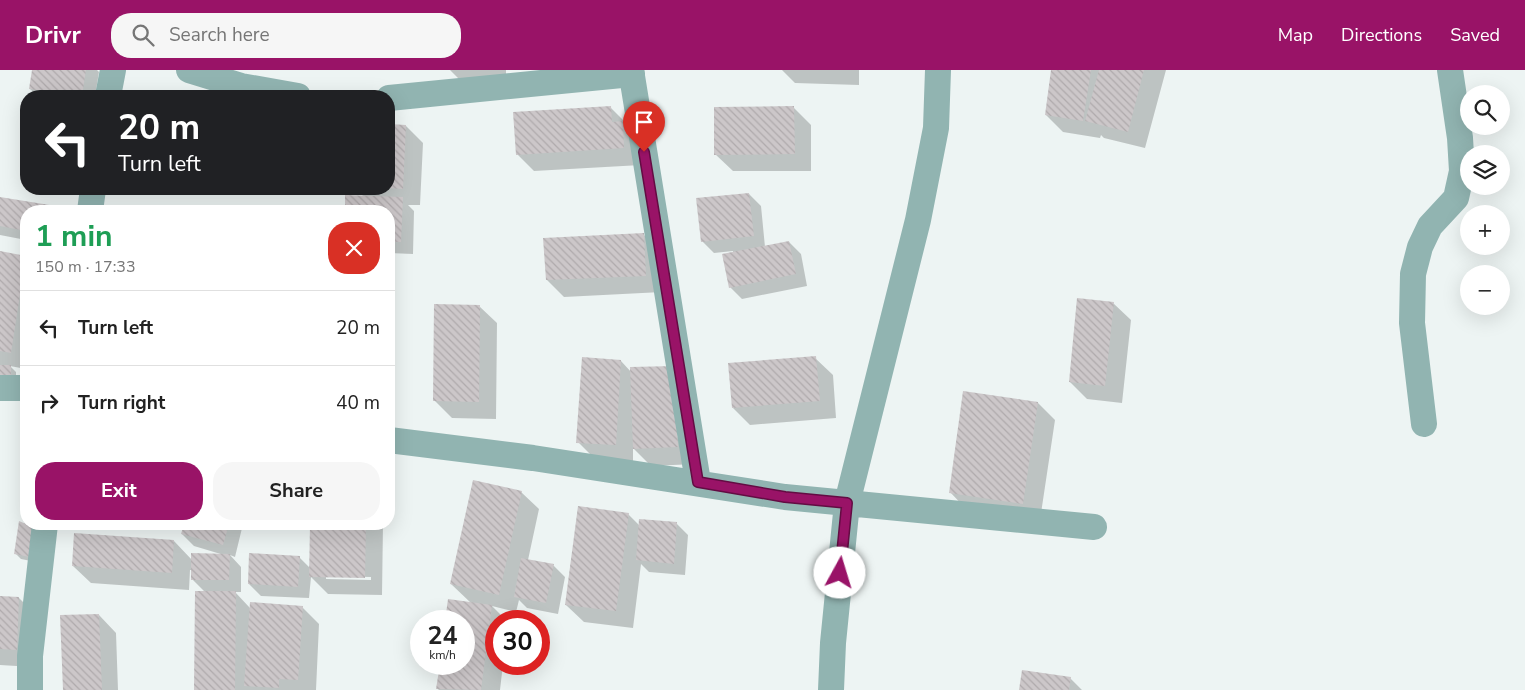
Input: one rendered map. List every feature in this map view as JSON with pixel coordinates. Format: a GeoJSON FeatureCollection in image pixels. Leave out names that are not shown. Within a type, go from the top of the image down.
{"type":"FeatureCollection","features":[{"type":"Feature","properties":{"kind":"street"},"geometry":{"type":"LineString","coordinates":[[109,90],[112,70]]}},
{"type":"Feature","properties":{"kind":"street"},"geometry":{"type":"LineString","coordinates":[[190,70],[241,86],[264,90]]}},
{"type":"Feature","properties":{"kind":"street"},"geometry":{"type":"LineString","coordinates":[[830,690],[847,503],[918,220],[936,128],[938,70]]}},
{"type":"Feature","properties":{"kind":"street"},"geometry":{"type":"LineString","coordinates":[[1424,424],[1412,323],[1413,274],[1420,247],[1430,226],[1456,198],[1462,171],[1460,138],[1450,70]]}},
{"type":"Feature","properties":{"kind":"street"},"geometry":{"type":"LineString","coordinates":[[395,97],[632,72],[698,482]]}},
{"type":"Feature","properties":{"kind":"street"},"geometry":{"type":"LineString","coordinates":[[0,388],[20,388]]}},
{"type":"Feature","properties":{"kind":"street"},"geometry":{"type":"LineString","coordinates":[[395,441],[533,458],[698,482],[785,497],[1094,527]]}},
{"type":"Feature","properties":{"kind":"street"},"geometry":{"type":"LineString","coordinates":[[30,690],[30,656],[44,530]]}},
{"type":"Feature","properties":{"kind":"building"},"geometry":{"type":"Polygon","coordinates":[[[32,70],[86,70],[83,90],[29,89],[32,70]]]}},
{"type":"Feature","properties":{"kind":"building"},"geometry":{"type":"Polygon","coordinates":[[[1051,70],[1091,70],[1083,121],[1045,115],[1051,70]]]}},
{"type":"Feature","properties":{"kind":"building"},"geometry":{"type":"Polygon","coordinates":[[[1099,70],[1144,70],[1128,132],[1085,121],[1099,70]]]}},
{"type":"Feature","properties":{"kind":"building"},"geometry":{"type":"Polygon","coordinates":[[[611,106],[612,122],[623,121],[624,148],[516,155],[513,112],[611,106]]]}},
{"type":"Feature","properties":{"kind":"building"},"geometry":{"type":"Polygon","coordinates":[[[794,106],[795,154],[714,155],[714,107],[794,106]]]}},
{"type":"Feature","properties":{"kind":"building"},"geometry":{"type":"Polygon","coordinates":[[[395,124],[406,125],[403,189],[395,188],[395,124]]]}},
{"type":"Feature","properties":{"kind":"building"},"geometry":{"type":"Polygon","coordinates":[[[749,193],[754,236],[701,242],[696,198],[749,193]]]}},
{"type":"Feature","properties":{"kind":"building"},"geometry":{"type":"Polygon","coordinates":[[[345,195],[403,197],[401,242],[395,242],[395,205],[345,205],[345,195]]]}},
{"type":"Feature","properties":{"kind":"building"},"geometry":{"type":"Polygon","coordinates":[[[0,197],[49,205],[20,205],[20,230],[0,226],[0,197]]]}},
{"type":"Feature","properties":{"kind":"building"},"geometry":{"type":"Polygon","coordinates":[[[644,233],[646,276],[546,280],[543,238],[644,233]]]}},
{"type":"Feature","properties":{"kind":"building"},"geometry":{"type":"Polygon","coordinates":[[[789,241],[796,274],[729,288],[722,254],[789,241]]]}},
{"type":"Feature","properties":{"kind":"building"},"geometry":{"type":"Polygon","coordinates":[[[0,251],[20,255],[20,295],[11,353],[0,351],[0,251]]]}},
{"type":"Feature","properties":{"kind":"building"},"geometry":{"type":"Polygon","coordinates":[[[1077,298],[1114,302],[1105,386],[1069,382],[1077,298]]]}},
{"type":"Feature","properties":{"kind":"building"},"geometry":{"type":"Polygon","coordinates":[[[434,304],[480,305],[479,402],[433,401],[434,304]]]}},
{"type":"Feature","properties":{"kind":"building"},"geometry":{"type":"Polygon","coordinates":[[[816,356],[820,401],[732,408],[728,363],[816,356]]]}},
{"type":"Feature","properties":{"kind":"building"},"geometry":{"type":"Polygon","coordinates":[[[582,357],[621,360],[616,445],[576,443],[582,357]]]}},
{"type":"Feature","properties":{"kind":"building"},"geometry":{"type":"Polygon","coordinates":[[[0,365],[11,365],[11,375],[0,375],[0,365]]]}},
{"type":"Feature","properties":{"kind":"building"},"geometry":{"type":"Polygon","coordinates":[[[675,366],[678,447],[633,449],[630,367],[675,366]]]}},
{"type":"Feature","properties":{"kind":"building"},"geometry":{"type":"Polygon","coordinates":[[[963,391],[1038,402],[1023,504],[949,493],[963,391]]]}},
{"type":"Feature","properties":{"kind":"building"},"geometry":{"type":"Polygon","coordinates":[[[473,480],[522,491],[499,595],[450,584],[473,480]]]}},
{"type":"Feature","properties":{"kind":"building"},"geometry":{"type":"Polygon","coordinates":[[[578,506],[629,513],[616,611],[565,605],[578,506]]]}},
{"type":"Feature","properties":{"kind":"building"},"geometry":{"type":"Polygon","coordinates":[[[639,519],[677,522],[674,564],[636,560],[639,519]]]}},
{"type":"Feature","properties":{"kind":"building"},"geometry":{"type":"Polygon","coordinates":[[[19,521],[20,530],[34,530],[30,557],[14,554],[19,521]]]}},
{"type":"Feature","properties":{"kind":"building"},"geometry":{"type":"Polygon","coordinates":[[[182,530],[227,530],[223,545],[181,534],[182,530]]]}},
{"type":"Feature","properties":{"kind":"building"},"geometry":{"type":"Polygon","coordinates":[[[310,530],[366,530],[365,578],[309,577],[310,530]]]}},
{"type":"Feature","properties":{"kind":"building"},"geometry":{"type":"Polygon","coordinates":[[[74,533],[174,540],[172,573],[72,566],[74,533]]]}},
{"type":"Feature","properties":{"kind":"building"},"geometry":{"type":"Polygon","coordinates":[[[191,553],[230,554],[229,580],[191,580],[191,553]]]}},
{"type":"Feature","properties":{"kind":"building"},"geometry":{"type":"Polygon","coordinates":[[[249,553],[300,556],[298,587],[248,584],[249,553]]]}},
{"type":"Feature","properties":{"kind":"building"},"geometry":{"type":"Polygon","coordinates":[[[521,558],[554,564],[546,603],[514,597],[521,558]]]}},
{"type":"Feature","properties":{"kind":"building"},"geometry":{"type":"Polygon","coordinates":[[[195,591],[236,591],[235,690],[194,690],[195,591]]]}},
{"type":"Feature","properties":{"kind":"building"},"geometry":{"type":"Polygon","coordinates":[[[0,596],[19,597],[17,650],[0,649],[0,596]]]}},
{"type":"Feature","properties":{"kind":"building"},"geometry":{"type":"Polygon","coordinates":[[[448,599],[492,605],[491,610],[485,610],[485,659],[481,690],[436,689],[438,675],[475,675],[475,610],[446,610],[448,599]]]}},
{"type":"Feature","properties":{"kind":"building"},"geometry":{"type":"Polygon","coordinates":[[[250,602],[303,606],[298,680],[279,679],[279,688],[244,686],[250,602]]]}},
{"type":"Feature","properties":{"kind":"building"},"geometry":{"type":"Polygon","coordinates":[[[99,614],[102,690],[63,690],[60,615],[99,614]]]}},
{"type":"Feature","properties":{"kind":"building"},"geometry":{"type":"Polygon","coordinates":[[[1022,670],[1071,677],[1069,690],[1019,690],[1022,670]]]}},
{"type":"Feature","properties":{"kind":"route"},"geometry":{"type":"LineString","coordinates":[[644,152],[698,482],[785,497],[847,503],[840,573]]}}]}
